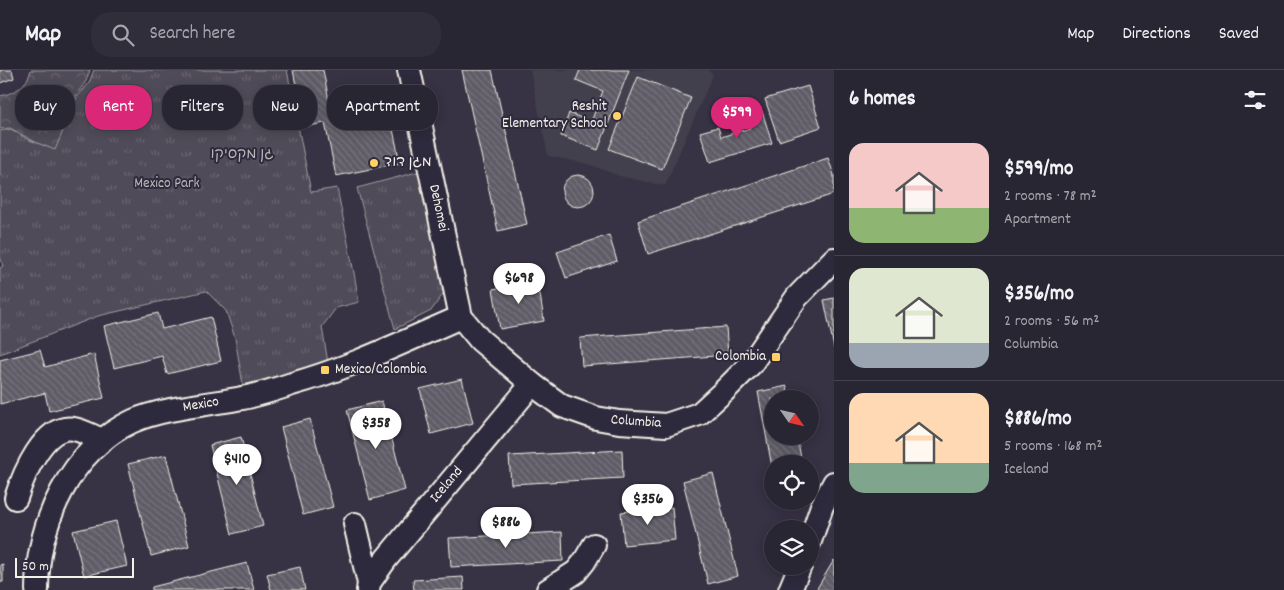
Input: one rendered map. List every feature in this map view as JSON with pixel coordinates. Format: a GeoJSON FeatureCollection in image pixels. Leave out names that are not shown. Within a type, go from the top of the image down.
{"type":"FeatureCollection","features":[{"type":"Feature","properties":{"kind":"street","name":"Dehomei"},"geometry":{"type":"LineString","coordinates":[[409,70],[461,317]]}},
{"type":"Feature","properties":{"kind":"street","name":"Columbia"},"geometry":{"type":"LineString","coordinates":[[461,317],[480,340],[532,384],[562,406],[596,418],[628,423],[666,425],[699,414],[751,364],[798,297],[834,260]]}},
{"type":"Feature","properties":{"kind":"street","name":"Mexico"},"geometry":{"type":"LineString","coordinates":[[37,590],[40,556],[45,528],[51,510],[73,474],[103,440],[134,421],[152,415],[261,393],[329,373],[461,317]]}},
{"type":"Feature","properties":{"kind":"street","name":"Iceland"},"geometry":{"type":"LineString","coordinates":[[368,586],[398,544],[532,384]]}},
{"type":"Feature","properties":{"kind":"street"},"geometry":{"type":"LineString","coordinates":[[16,498],[22,479],[34,457],[54,433],[74,429],[103,440]]}},
{"type":"Feature","properties":{"kind":"street"},"geometry":{"type":"LineString","coordinates":[[817,520],[834,483]]}},
{"type":"Feature","properties":{"kind":"street"},"geometry":{"type":"LineString","coordinates":[[355,524],[368,586]]}},
{"type":"Feature","properties":{"kind":"street"},"geometry":{"type":"LineString","coordinates":[[548,590],[576,572],[594,545]]}},
{"type":"Feature","properties":{"kind":"street"},"geometry":{"type":"LineString","coordinates":[[790,590],[796,575]]}},
{"type":"Feature","properties":{"kind":"shaded area","name":"Reshit Elementary School"},"geometry":{"type":"Polygon","coordinates":[[[530,70],[708,70],[713,75],[665,186],[619,176],[588,164],[548,156],[530,70]]]}},
{"type":"Feature","properties":{"kind":"green space"},"geometry":{"type":"Polygon","coordinates":[[[31,70],[90,70],[86,81],[75,97],[75,85],[22,85],[31,70]]]}},
{"type":"Feature","properties":{"kind":"green space","name":"Mexico Park"},"geometry":{"type":"Polygon","coordinates":[[[94,70],[287,70],[290,85],[253,85],[253,130],[299,130],[311,192],[337,188],[359,302],[336,308],[322,327],[328,363],[243,385],[235,338],[226,311],[206,291],[98,316],[0,354],[0,268],[3,266],[0,256],[0,131],[11,129],[27,139],[55,150],[63,130],[75,130],[75,102],[85,88],[85,130],[152,130],[152,85],[87,85],[94,70]]]}},
{"type":"Feature","properties":{"kind":"green space"},"geometry":{"type":"Polygon","coordinates":[[[15,91],[15,130],[63,130],[56,151],[10,128],[0,129],[0,96],[15,91]]]}},
{"type":"Feature","properties":{"kind":"green space"},"geometry":{"type":"Polygon","coordinates":[[[421,171],[445,291],[431,311],[395,329],[357,188],[421,171]]]}},
{"type":"Feature","properties":{"kind":"building"},"geometry":{"type":"Polygon","coordinates":[[[0,70],[12,70],[14,78],[0,83],[0,70]]]}},
{"type":"Feature","properties":{"kind":"building"},"geometry":{"type":"Polygon","coordinates":[[[293,70],[323,70],[327,90],[327,130],[393,130],[400,163],[336,176],[325,123],[317,125],[317,85],[296,85],[293,70]]]}},
{"type":"Feature","properties":{"kind":"building"},"geometry":{"type":"Polygon","coordinates":[[[462,70],[492,70],[527,224],[498,231],[462,70]]]}},
{"type":"Feature","properties":{"kind":"building"},"geometry":{"type":"Polygon","coordinates":[[[580,70],[629,70],[598,150],[561,136],[569,113],[591,122],[603,91],[576,80],[580,70]]]}},
{"type":"Feature","properties":{"kind":"building"},"geometry":{"type":"Polygon","coordinates":[[[638,77],[691,98],[662,169],[609,149],[638,77]]]}},
{"type":"Feature","properties":{"kind":"building"},"geometry":{"type":"Polygon","coordinates":[[[808,86],[821,127],[779,141],[765,99],[808,86]]]}},
{"type":"Feature","properties":{"kind":"building"},"geometry":{"type":"Polygon","coordinates":[[[762,111],[772,143],[710,162],[700,132],[718,127],[721,137],[750,128],[746,116],[762,111]]]}},
{"type":"Feature","properties":{"kind":"building"},"geometry":{"type":"Polygon","coordinates":[[[828,158],[834,175],[834,194],[648,254],[638,221],[828,158]]]}},
{"type":"Feature","properties":{"kind":"building"},"geometry":{"type":"Polygon","coordinates":[[[578,175],[589,180],[594,191],[589,202],[578,207],[567,202],[562,191],[567,180],[578,175]]]}},
{"type":"Feature","properties":{"kind":"building"},"geometry":{"type":"Polygon","coordinates":[[[609,235],[617,261],[566,278],[557,252],[609,235]]]}},
{"type":"Feature","properties":{"kind":"building"},"geometry":{"type":"Polygon","coordinates":[[[538,281],[544,321],[500,329],[493,289],[538,281]]]}},
{"type":"Feature","properties":{"kind":"building"},"geometry":{"type":"Polygon","coordinates":[[[834,298],[834,348],[824,300],[834,298]]]}},
{"type":"Feature","properties":{"kind":"building"},"geometry":{"type":"Polygon","coordinates":[[[158,313],[162,329],[211,317],[221,361],[167,374],[162,356],[114,368],[104,326],[158,313]]]}},
{"type":"Feature","properties":{"kind":"building"},"geometry":{"type":"Polygon","coordinates":[[[726,327],[728,355],[582,366],[580,338],[726,327]]]}},
{"type":"Feature","properties":{"kind":"building"},"geometry":{"type":"Polygon","coordinates":[[[40,350],[45,367],[94,354],[104,398],[49,411],[45,393],[0,404],[0,360],[40,350]]]}},
{"type":"Feature","properties":{"kind":"building"},"geometry":{"type":"Polygon","coordinates":[[[462,379],[473,423],[431,434],[420,389],[462,379]]]}},
{"type":"Feature","properties":{"kind":"building"},"geometry":{"type":"Polygon","coordinates":[[[787,386],[788,390],[768,390],[787,386]]]}},
{"type":"Feature","properties":{"kind":"building"},"geometry":{"type":"Polygon","coordinates":[[[764,391],[764,424],[758,392],[764,391]]]}},
{"type":"Feature","properties":{"kind":"building"},"geometry":{"type":"Polygon","coordinates":[[[382,401],[405,490],[370,500],[347,410],[382,401]]]}},
{"type":"Feature","properties":{"kind":"building"},"geometry":{"type":"Polygon","coordinates":[[[310,419],[333,507],[303,515],[281,427],[310,419]]]}},
{"type":"Feature","properties":{"kind":"building"},"geometry":{"type":"Polygon","coordinates":[[[241,437],[263,526],[232,534],[210,445],[241,437]]]}},
{"type":"Feature","properties":{"kind":"building"},"geometry":{"type":"Polygon","coordinates":[[[768,445],[799,445],[800,455],[770,455],[768,445]]]}},
{"type":"Feature","properties":{"kind":"building"},"geometry":{"type":"Polygon","coordinates":[[[622,450],[623,478],[511,484],[509,456],[622,450]]]}},
{"type":"Feature","properties":{"kind":"building"},"geometry":{"type":"Polygon","coordinates":[[[166,455],[189,546],[151,556],[128,464],[166,455]]]}},
{"type":"Feature","properties":{"kind":"building"},"geometry":{"type":"Polygon","coordinates":[[[713,473],[738,576],[708,584],[683,481],[713,473]]]}},
{"type":"Feature","properties":{"kind":"building"},"geometry":{"type":"Polygon","coordinates":[[[672,507],[675,540],[624,545],[621,512],[672,507]]]}},
{"type":"Feature","properties":{"kind":"building"},"geometry":{"type":"Polygon","coordinates":[[[116,521],[127,566],[84,576],[73,531],[116,521]]]}},
{"type":"Feature","properties":{"kind":"building"},"geometry":{"type":"Polygon","coordinates":[[[562,532],[563,561],[451,567],[449,538],[562,532]]]}},
{"type":"Feature","properties":{"kind":"building"},"geometry":{"type":"Polygon","coordinates":[[[834,560],[834,590],[816,590],[834,560]]]}},
{"type":"Feature","properties":{"kind":"building"},"geometry":{"type":"Polygon","coordinates":[[[247,563],[254,590],[152,590],[152,587],[247,563]]]}},
{"type":"Feature","properties":{"kind":"building"},"geometry":{"type":"Polygon","coordinates":[[[3,564],[3,582],[0,582],[0,565],[3,564]]]}},
{"type":"Feature","properties":{"kind":"building"},"geometry":{"type":"Polygon","coordinates":[[[300,567],[305,590],[271,590],[267,574],[300,567]]]}},
{"type":"Feature","properties":{"kind":"building"},"geometry":{"type":"Polygon","coordinates":[[[463,577],[464,590],[414,590],[413,580],[463,577]]]}},
{"type":"Feature","properties":{"kind":"place","name":"Reshit Elementary School"},"geometry":{"type":"Point","coordinates":[617,116]}},
{"type":"Feature","properties":{"kind":"place","name":"מגן דוד"},"geometry":{"type":"Point","coordinates":[374,163]}},
{"type":"Feature","properties":{"kind":"place","name":"Colombia"},"geometry":{"type":"Point","coordinates":[776,357]}},
{"type":"Feature","properties":{"kind":"place","name":"Mexico/Colombia"},"geometry":{"type":"Point","coordinates":[325,370]}},
{"type":"Feature","properties":{"kind":"park label","name":"גן מקסיקו"},"geometry":{"type":"Point","coordinates":[242,155]}}]}
